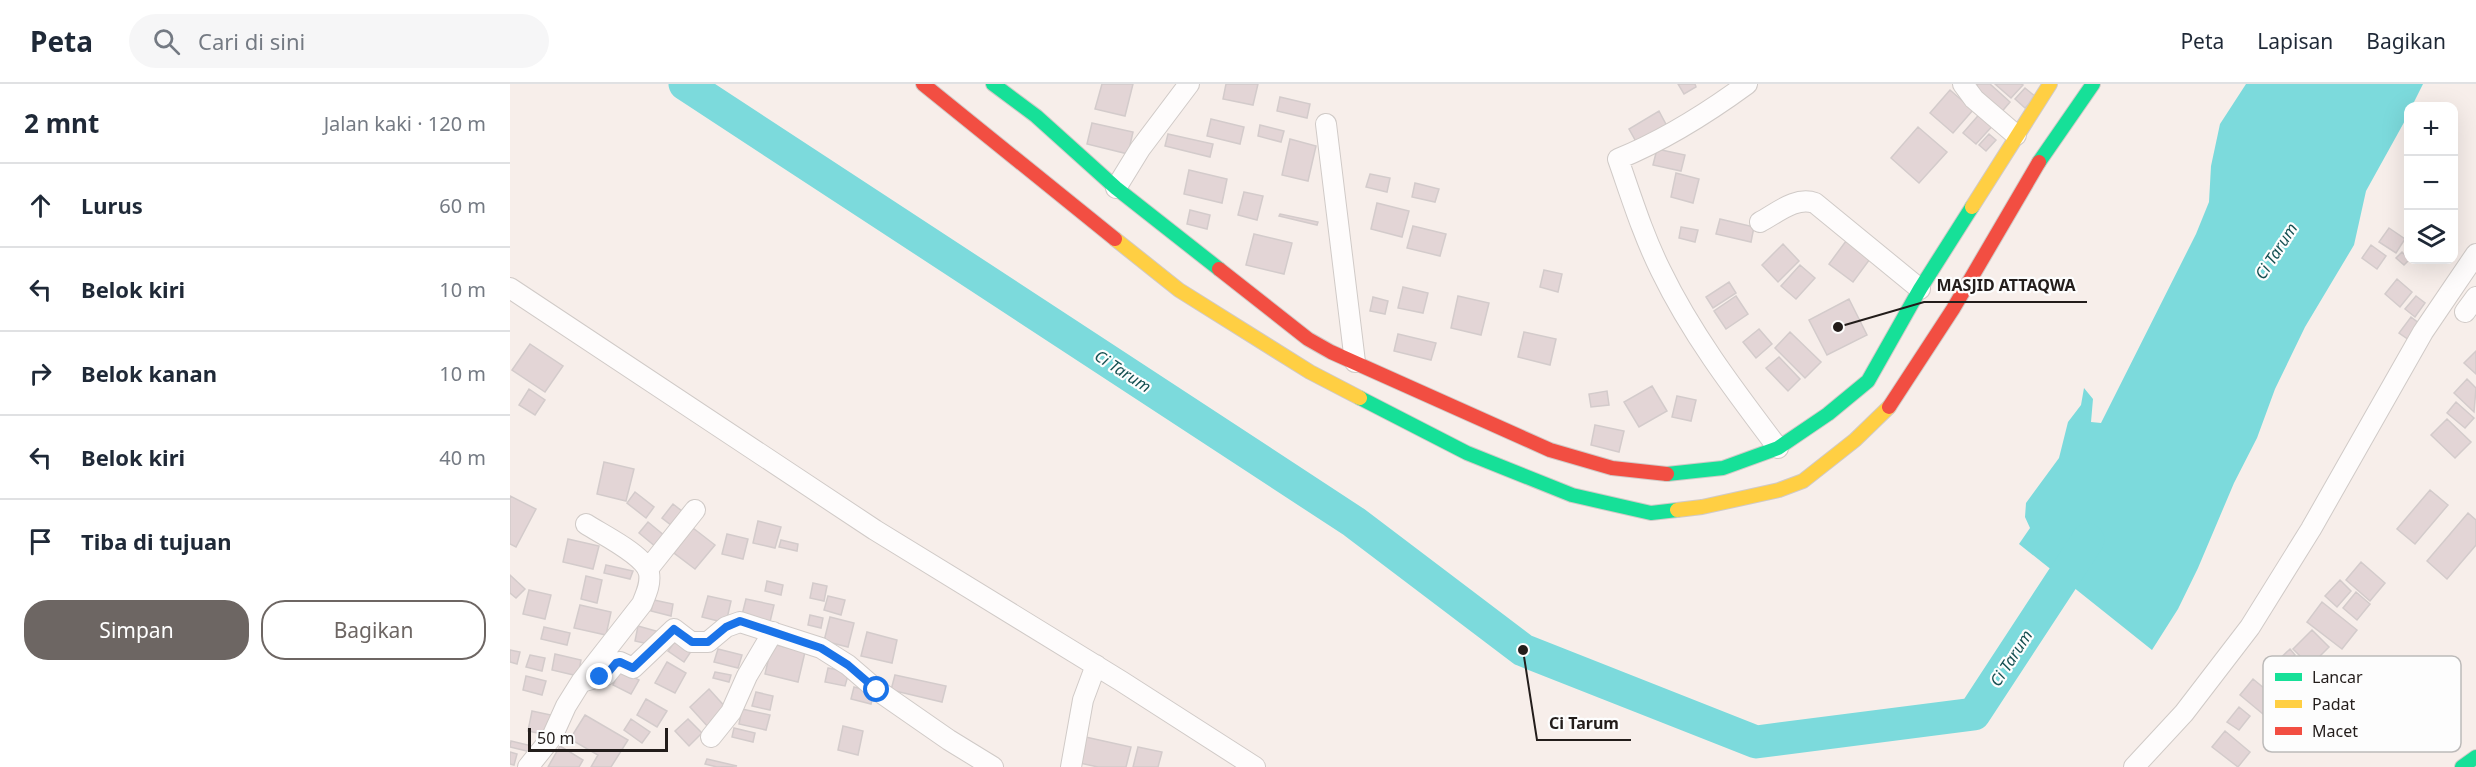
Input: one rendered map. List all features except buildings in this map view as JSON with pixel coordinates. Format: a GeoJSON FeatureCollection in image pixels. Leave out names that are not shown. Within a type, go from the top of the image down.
{"type":"FeatureCollection","features":[{"type":"Feature","properties":{"kind":"street"},"geometry":{"type":"LineString","coordinates":[[923,84],[1179,290],[1310,372],[1478,457],[1572,495],[1651,513],[1702,507],[1779,490],[1803,481],[1855,440],[1891,405],[1953,309],[2031,173],[2092,84]]}},
{"type":"Feature","properties":{"kind":"street"},"geometry":{"type":"LineString","coordinates":[[993,84],[1036,116],[1116,188],[1308,339],[1550,450],[1612,468],[1670,474],[1723,468],[1778,448],[1828,414],[1868,381],[1920,289],[2050,84]]}},
{"type":"Feature","properties":{"kind":"street"},"geometry":{"type":"LineString","coordinates":[[1116,188],[1140,149],[1189,84]]}},
{"type":"Feature","properties":{"kind":"street"},"geometry":{"type":"LineString","coordinates":[[1747,84],[1688,125],[1645,148],[1618,159],[1641,226],[1660,271],[1715,365],[1778,448]]}},
{"type":"Feature","properties":{"kind":"street"},"geometry":{"type":"LineString","coordinates":[[1963,84],[1974,99],[2016,135]]}},
{"type":"Feature","properties":{"kind":"street"},"geometry":{"type":"LineString","coordinates":[[1326,124],[1355,362]]}},
{"type":"Feature","properties":{"kind":"street"},"geometry":{"type":"LineString","coordinates":[[1760,222],[1798,201],[1807,200],[1815,203],[1920,289]]}},
{"type":"Feature","properties":{"kind":"street"},"geometry":{"type":"LineString","coordinates":[[2134,767],[2184,713],[2250,627],[2307,537],[2423,332],[2476,254]]}},
{"type":"Feature","properties":{"kind":"street"},"geometry":{"type":"LineString","coordinates":[[510,288],[875,530],[1096,665],[1255,767]]}},
{"type":"Feature","properties":{"kind":"street"},"geometry":{"type":"LineString","coordinates":[[528,767],[552,737],[566,706],[581,682],[642,604],[648,590],[648,569],[694,510]]}},
{"type":"Feature","properties":{"kind":"street"},"geometry":{"type":"LineString","coordinates":[[586,524],[628,550],[648,569]]}},
{"type":"Feature","properties":{"kind":"street"},"geometry":{"type":"LineString","coordinates":[[581,682],[606,675],[616,663],[620,662],[633,668],[674,629],[692,642],[710,642],[719,632],[737,622],[821,648],[848,665],[877,690],[913,715],[993,767]]}},
{"type":"Feature","properties":{"kind":"street"},"geometry":{"type":"LineString","coordinates":[[711,736],[731,712],[747,676],[773,632]]}},
{"type":"Feature","properties":{"kind":"street"},"geometry":{"type":"LineString","coordinates":[[1071,767],[1083,700],[1096,665]]}},
{"type":"Feature","properties":{"kind":"street"},"geometry":{"type":"LineString","coordinates":[[2462,767],[2476,757]]}},
{"type":"Feature","properties":{"kind":"water"},"geometry":{"type":"Polygon","coordinates":[[[2246,84],[2423,84],[2414,102],[2404,102],[2404,122],[2366,191],[2354,245],[2305,327],[2275,389],[2257,438],[2234,483],[2198,568],[2178,609],[2152,650],[2019,544],[2030,528],[2025,517],[2026,503],[2059,458],[2068,422],[2081,405],[2084,388],[2093,399],[2091,422],[2101,423],[2196,234],[2209,202],[2211,166],[2220,124],[2246,84]]]}},
{"type":"Feature","properties":{"kind":"waterway","name":"Ci Tarum"},"geometry":{"type":"LineString","coordinates":[[685,84],[1354,522],[1523,650],[1756,742],[1974,714],[2088,540]]}},
{"type":"Feature","properties":{"kind":"traffic: fast"},"geometry":{"type":"LineString","coordinates":[[993,84],[1036,116],[1116,188],[1219,269]]}},
{"type":"Feature","properties":{"kind":"traffic: fast"},"geometry":{"type":"LineString","coordinates":[[2039,162],[2093,84]]}},
{"type":"Feature","properties":{"kind":"traffic: fast"},"geometry":{"type":"LineString","coordinates":[[1667,474],[1723,468],[1778,448],[1828,414],[1868,381],[1920,289],[1972,207]]}},
{"type":"Feature","properties":{"kind":"traffic: fast"},"geometry":{"type":"LineString","coordinates":[[1360,398],[1467,453],[1572,495],[1651,513],[1677,510]]}},
{"type":"Feature","properties":{"kind":"traffic: fast"},"geometry":{"type":"LineString","coordinates":[[2462,767],[2476,757]]}},
{"type":"Feature","properties":{"kind":"traffic: slow"},"geometry":{"type":"LineString","coordinates":[[1972,207],[2050,84]]}},
{"type":"Feature","properties":{"kind":"traffic: slow"},"geometry":{"type":"LineString","coordinates":[[1115,239],[1179,290],[1310,372],[1360,398]]}},
{"type":"Feature","properties":{"kind":"traffic: slow"},"geometry":{"type":"LineString","coordinates":[[1677,510],[1702,507],[1779,490],[1803,481],[1855,440],[1889,407]]}},
{"type":"Feature","properties":{"kind":"traffic: jam"},"geometry":{"type":"LineString","coordinates":[[923,84],[1115,239]]}},
{"type":"Feature","properties":{"kind":"traffic: jam"},"geometry":{"type":"LineString","coordinates":[[1889,407],[1953,309],[2039,162]]}},
{"type":"Feature","properties":{"kind":"traffic: jam"},"geometry":{"type":"LineString","coordinates":[[1219,269],[1308,339],[1331,352],[1550,450],[1612,468],[1667,474]]}},
{"type":"Feature","properties":{"kind":"place","name":"MASJID ATTAQWA"},"geometry":{"type":"Point","coordinates":[1838,327]}},
{"type":"Feature","properties":{"kind":"place","name":"Ci Tarum"},"geometry":{"type":"Point","coordinates":[1523,650]}},
{"type":"Feature","properties":{"kind":"route"},"geometry":{"type":"LineString","coordinates":[[600,677],[606,675],[616,663],[620,662],[633,668],[674,629],[692,642],[708,642],[726,627],[740,621],[821,648],[848,665],[877,690]]}}]}
